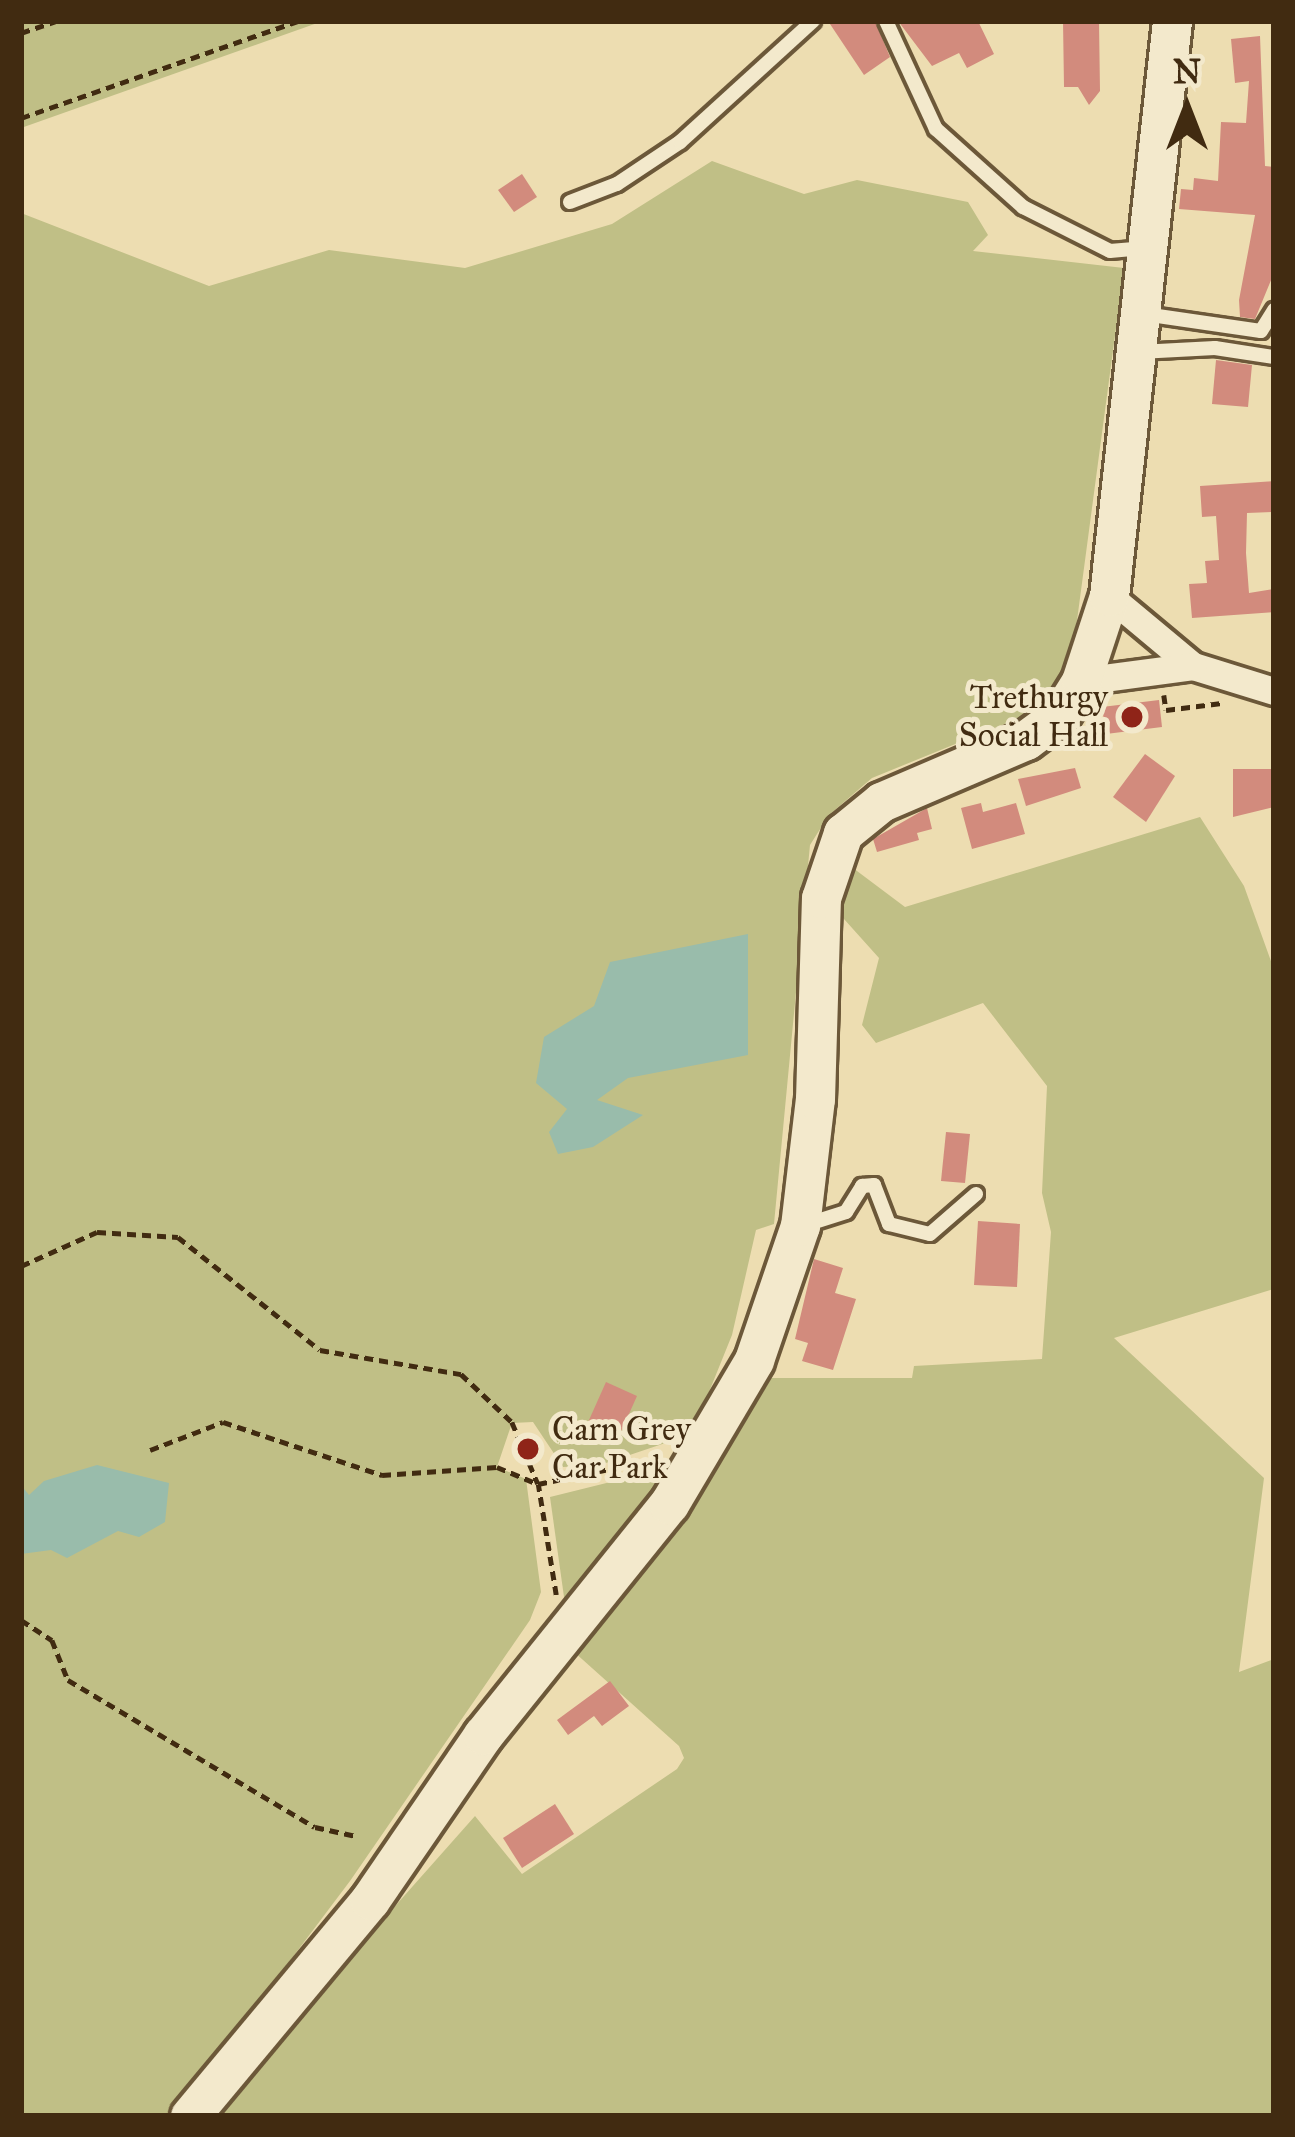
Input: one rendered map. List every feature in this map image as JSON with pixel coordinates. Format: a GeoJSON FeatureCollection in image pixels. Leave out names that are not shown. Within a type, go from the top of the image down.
{"type":"FeatureCollection","features":[{"type":"Feature","properties":{"kind":"street"},"geometry":{"type":"LineString","coordinates":[[190,2116],[370,1900],[708,1445],[754,1360],[800,1226],[815,1099],[821,898],[843,832],[881,802],[1026,740],[1060,715],[1081,681],[1108,596],[1142,333],[1172,21]]}},
{"type":"Feature","properties":{"kind":"street"},"geometry":{"type":"LineString","coordinates":[[1108,596],[1193,666],[1271,692]]}},
{"type":"Feature","properties":{"kind":"street"},"geometry":{"type":"LineString","coordinates":[[1081,681],[1193,666]]}},
{"type":"Feature","properties":{"kind":"lane"},"geometry":{"type":"LineString","coordinates":[[570,202],[617,184],[680,142],[813,21]]}},
{"type":"Feature","properties":{"kind":"lane"},"geometry":{"type":"LineString","coordinates":[[886,21],[936,129],[1023,207],[1110,251],[1151,248]]}},
{"type":"Feature","properties":{"kind":"lane"},"geometry":{"type":"LineString","coordinates":[[1142,333],[1261,331],[1274,310]]}},
{"type":"Feature","properties":{"kind":"lane"},"geometry":{"type":"LineString","coordinates":[[1142,333],[1274,357]]}},
{"type":"Feature","properties":{"kind":"lane"},"geometry":{"type":"LineString","coordinates":[[800,1226],[846,1212],[862,1186],[874,1185],[890,1224],[930,1234],[976,1194]]}},
{"type":"Feature","properties":{"kind":"path"},"geometry":{"type":"LineString","coordinates":[[21,33],[55,21]]}},
{"type":"Feature","properties":{"kind":"path"},"geometry":{"type":"LineString","coordinates":[[21,118],[298,21]]}},
{"type":"Feature","properties":{"kind":"path"},"geometry":{"type":"LineString","coordinates":[[1149,697],[1164,695],[1166,710],[1271,692]]}},
{"type":"Feature","properties":{"kind":"path"},"geometry":{"type":"LineString","coordinates":[[21,1266],[97,1232],[178,1237],[320,1350],[461,1374],[512,1423],[538,1484],[562,1636]]}},
{"type":"Feature","properties":{"kind":"path"},"geometry":{"type":"LineString","coordinates":[[150,1450],[223,1422],[382,1475],[497,1467],[538,1484],[708,1445]]}},
{"type":"Feature","properties":{"kind":"path"},"geometry":{"type":"LineString","coordinates":[[21,1620],[52,1640],[68,1680],[315,1827],[356,1836]]}},
{"type":"Feature","properties":{"kind":"shaded area"},"geometry":{"type":"Polygon","coordinates":[[[21,21],[323,21],[21,128],[21,21]]]}},
{"type":"Feature","properties":{"kind":"shaded area"},"geometry":{"type":"Polygon","coordinates":[[[712,161],[804,194],[857,180],[968,202],[988,235],[973,251],[1124,268],[1076,628],[1057,683],[1019,718],[872,778],[829,815],[810,845],[774,1224],[756,1230],[732,1335],[692,1434],[600,1465],[563,1467],[533,1422],[512,1423],[497,1467],[526,1479],[541,1592],[530,1620],[350,1881],[173,2116],[21,2116],[21,213],[209,286],[329,250],[465,268],[612,224],[712,161]]]}},
{"type":"Feature","properties":{"kind":"shaded area"},"geometry":{"type":"Polygon","coordinates":[[[1200,817],[1244,886],[1272,964],[1274,1289],[1114,1338],[1264,1478],[1239,1672],[1274,1659],[1274,2116],[209,2116],[475,1816],[522,1874],[677,1769],[684,1758],[679,1746],[573,1651],[759,1378],[912,1378],[914,1366],[1042,1359],[1051,1232],[1042,1193],[1047,1086],[983,1003],[876,1043],[862,1025],[879,958],[835,909],[849,865],[905,907],[1200,817]]]}},
{"type":"Feature","properties":{"kind":"shaded area"},"geometry":{"type":"Polygon","coordinates":[[[748,934],[748,1055],[628,1078],[597,1100],[643,1115],[593,1147],[558,1154],[549,1132],[567,1109],[536,1083],[544,1037],[594,1006],[610,962],[748,934]]]}},
{"type":"Feature","properties":{"kind":"shaded area"},"geometry":{"type":"Polygon","coordinates":[[[97,1465],[169,1483],[165,1522],[139,1537],[118,1531],[67,1558],[51,1550],[21,1554],[21,1485],[29,1495],[44,1481],[97,1465]]]}},
{"type":"Feature","properties":{"kind":"shaded area"},"geometry":{"type":"Polygon","coordinates":[[[679,1465],[565,1604],[550,1497],[679,1465]]]}},
{"type":"Feature","properties":{"kind":"building"},"geometry":{"type":"Polygon","coordinates":[[[828,21],[875,21],[890,57],[864,75],[828,21]]]}},
{"type":"Feature","properties":{"kind":"building"},"geometry":{"type":"Polygon","coordinates":[[[898,21],[978,21],[994,54],[967,68],[959,53],[932,66],[898,21]]]}},
{"type":"Feature","properties":{"kind":"building"},"geometry":{"type":"Polygon","coordinates":[[[1063,21],[1099,21],[1100,91],[1089,105],[1078,87],[1064,87],[1063,21]]]}},
{"type":"Feature","properties":{"kind":"building"},"geometry":{"type":"Polygon","coordinates":[[[1260,36],[1265,166],[1274,167],[1274,273],[1255,319],[1240,317],[1239,300],[1255,215],[1179,209],[1181,189],[1193,190],[1194,178],[1218,181],[1221,122],[1246,123],[1249,81],[1235,83],[1231,39],[1260,36]]]}},
{"type":"Feature","properties":{"kind":"building"},"geometry":{"type":"Polygon","coordinates":[[[522,174],[537,197],[514,212],[498,190],[522,174]]]}},
{"type":"Feature","properties":{"kind":"building"},"geometry":{"type":"Polygon","coordinates":[[[1216,360],[1252,365],[1248,407],[1212,404],[1216,360]]]}},
{"type":"Feature","properties":{"kind":"building"},"geometry":{"type":"Polygon","coordinates":[[[1274,481],[1274,512],[1247,513],[1246,553],[1249,593],[1274,589],[1274,612],[1192,618],[1189,584],[1207,583],[1205,561],[1219,560],[1216,516],[1202,517],[1200,486],[1274,481]]]}},
{"type":"Feature","properties":{"kind":"building","name":"Trethurgy Social Hall"},"geometry":{"type":"Polygon","coordinates":[[[1159,700],[1162,727],[1106,734],[1102,707],[1159,700]]]}},
{"type":"Feature","properties":{"kind":"building"},"geometry":{"type":"Polygon","coordinates":[[[1145,754],[1175,776],[1146,822],[1113,797],[1145,754]]]}},
{"type":"Feature","properties":{"kind":"building"},"geometry":{"type":"Polygon","coordinates":[[[1075,768],[1081,788],[1026,806],[1018,779],[1075,768]]]}},
{"type":"Feature","properties":{"kind":"building"},"geometry":{"type":"Polygon","coordinates":[[[1233,769],[1271,769],[1274,807],[1233,817],[1233,769]]]}},
{"type":"Feature","properties":{"kind":"building"},"geometry":{"type":"Polygon","coordinates":[[[981,803],[983,812],[1016,803],[1025,834],[972,849],[961,808],[981,803]]]}},
{"type":"Feature","properties":{"kind":"building"},"geometry":{"type":"Polygon","coordinates":[[[927,808],[932,829],[917,833],[919,840],[877,852],[873,839],[927,808]]]}},
{"type":"Feature","properties":{"kind":"building"},"geometry":{"type":"Polygon","coordinates":[[[946,1132],[970,1134],[965,1183],[941,1181],[946,1132]]]}},
{"type":"Feature","properties":{"kind":"building"},"geometry":{"type":"Polygon","coordinates":[[[978,1221],[1020,1224],[1017,1287],[974,1285],[978,1221]]]}},
{"type":"Feature","properties":{"kind":"building"},"geometry":{"type":"Polygon","coordinates":[[[814,1259],[843,1268],[835,1293],[856,1299],[833,1370],[802,1361],[808,1343],[795,1339],[814,1259]]]}},
{"type":"Feature","properties":{"kind":"building"},"geometry":{"type":"Polygon","coordinates":[[[606,1382],[637,1396],[616,1443],[585,1429],[606,1382]]]}},
{"type":"Feature","properties":{"kind":"building"},"geometry":{"type":"Polygon","coordinates":[[[610,1681],[629,1706],[602,1726],[594,1716],[568,1735],[557,1720],[610,1681]]]}},
{"type":"Feature","properties":{"kind":"building"},"geometry":{"type":"Polygon","coordinates":[[[555,1804],[574,1834],[522,1868],[503,1838],[555,1804]]]}},
{"type":"Feature","properties":{"kind":"place","name":"Trethurgy Social Hall"},"geometry":{"type":"Point","coordinates":[1132,717]}},
{"type":"Feature","properties":{"kind":"place","name":"Carn Grey Car Park"},"geometry":{"type":"Point","coordinates":[528,1449]}}]}
